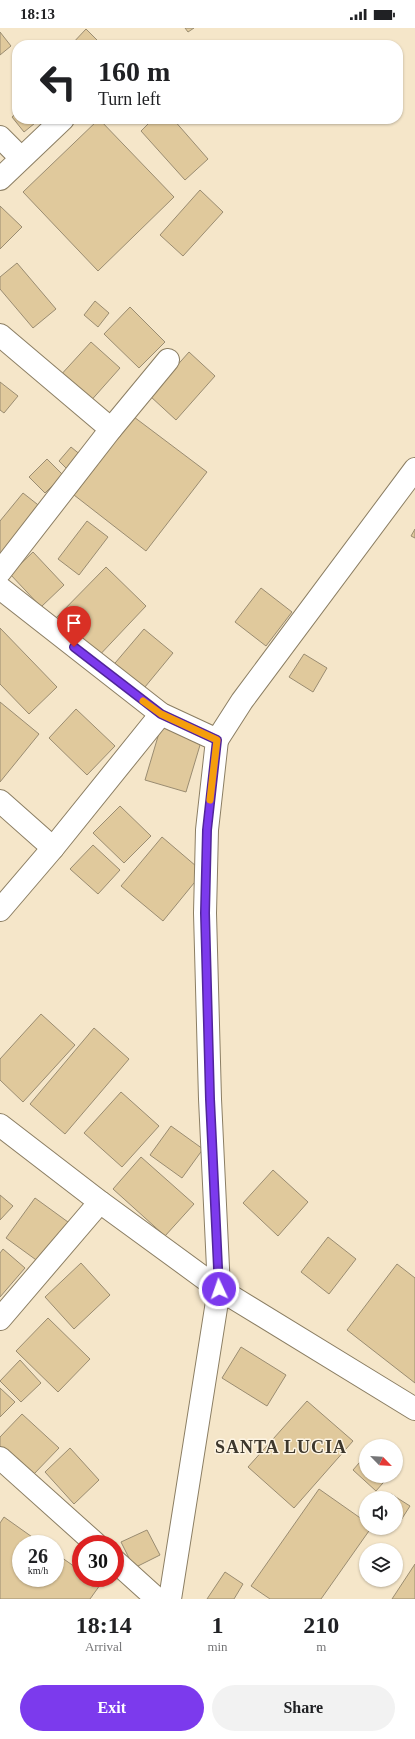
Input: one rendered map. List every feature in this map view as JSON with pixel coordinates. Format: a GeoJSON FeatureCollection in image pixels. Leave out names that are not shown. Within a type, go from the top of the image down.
{"type":"FeatureCollection","features":[{"type":"Feature","properties":{"kind":"street"},"geometry":{"type":"LineString","coordinates":[[0,179],[58,124]]}},
{"type":"Feature","properties":{"kind":"street"},"geometry":{"type":"LineString","coordinates":[[0,137],[21,158]]}},
{"type":"Feature","properties":{"kind":"street"},"geometry":{"type":"LineString","coordinates":[[0,335],[111,429]]}},
{"type":"Feature","properties":{"kind":"street"},"geometry":{"type":"LineString","coordinates":[[0,572],[111,429],[168,360]]}},
{"type":"Feature","properties":{"kind":"street"},"geometry":{"type":"LineString","coordinates":[[170,1599],[219,1289],[210,1099],[205,913],[207,830],[217,740],[242,700],[415,469]]}},
{"type":"Feature","properties":{"kind":"street"},"geometry":{"type":"LineString","coordinates":[[0,588],[161,714],[217,740]]}},
{"type":"Feature","properties":{"kind":"street"},"geometry":{"type":"LineString","coordinates":[[0,910],[53,848],[161,714]]}},
{"type":"Feature","properties":{"kind":"street"},"geometry":{"type":"LineString","coordinates":[[0,801],[53,848]]}},
{"type":"Feature","properties":{"kind":"street"},"geometry":{"type":"LineString","coordinates":[[0,1125],[100,1202],[219,1289],[415,1409]]}},
{"type":"Feature","properties":{"kind":"street"},"geometry":{"type":"LineString","coordinates":[[0,1319],[100,1202]]}},
{"type":"Feature","properties":{"kind":"street"},"geometry":{"type":"LineString","coordinates":[[0,1458],[86,1535]]}},
{"type":"Feature","properties":{"kind":"street"},"geometry":{"type":"LineString","coordinates":[[124,1569],[157,1599]]}},
{"type":"Feature","properties":{"kind":"building"},"geometry":{"type":"Polygon","coordinates":[[[185,28],[194,28],[188,32],[185,28]]]}},
{"type":"Feature","properties":{"kind":"building"},"geometry":{"type":"Polygon","coordinates":[[[86,29],[97,40],[76,40],[86,29]]]}},
{"type":"Feature","properties":{"kind":"building"},"geometry":{"type":"Polygon","coordinates":[[[0,32],[11,46],[0,55],[0,32]]]}},
{"type":"Feature","properties":{"kind":"building"},"geometry":{"type":"Polygon","coordinates":[[[18,124],[34,124],[24,132],[18,124]]]}},
{"type":"Feature","properties":{"kind":"building"},"geometry":{"type":"Polygon","coordinates":[[[94,124],[104,124],[174,197],[98,271],[23,192],[94,124]]]}},
{"type":"Feature","properties":{"kind":"building"},"geometry":{"type":"Polygon","coordinates":[[[148,124],[177,124],[208,159],[185,180],[141,131],[148,124]]]}},
{"type":"Feature","properties":{"kind":"building"},"geometry":{"type":"Polygon","coordinates":[[[200,190],[223,212],[183,256],[160,235],[200,190]]]}},
{"type":"Feature","properties":{"kind":"building"},"geometry":{"type":"Polygon","coordinates":[[[0,206],[22,227],[0,249],[0,206]]]}},
{"type":"Feature","properties":{"kind":"building"},"geometry":{"type":"Polygon","coordinates":[[[17,263],[56,309],[33,328],[0,289],[0,277],[17,263]]]}},
{"type":"Feature","properties":{"kind":"building"},"geometry":{"type":"Polygon","coordinates":[[[95,301],[109,313],[98,327],[84,315],[95,301]]]}},
{"type":"Feature","properties":{"kind":"building"},"geometry":{"type":"Polygon","coordinates":[[[130,307],[165,342],[139,368],[104,334],[130,307]]]}},
{"type":"Feature","properties":{"kind":"building"},"geometry":{"type":"Polygon","coordinates":[[[91,342],[120,368],[88,404],[58,378],[91,342]]]}},
{"type":"Feature","properties":{"kind":"building"},"geometry":{"type":"Polygon","coordinates":[[[189,352],[215,376],[176,420],[150,396],[189,352]]]}},
{"type":"Feature","properties":{"kind":"building"},"geometry":{"type":"Polygon","coordinates":[[[0,382],[18,396],[4,413],[0,410],[0,382]]]}},
{"type":"Feature","properties":{"kind":"building"},"geometry":{"type":"Polygon","coordinates":[[[134,417],[207,472],[146,551],[74,495],[134,417]]]}},
{"type":"Feature","properties":{"kind":"building"},"geometry":{"type":"Polygon","coordinates":[[[71,447],[82,456],[69,471],[59,461],[71,447]]]}},
{"type":"Feature","properties":{"kind":"building"},"geometry":{"type":"Polygon","coordinates":[[[47,459],[63,475],[45,493],[29,477],[47,459]]]}},
{"type":"Feature","properties":{"kind":"building"},"geometry":{"type":"Polygon","coordinates":[[[23,493],[42,508],[0,560],[0,521],[23,493]]]}},
{"type":"Feature","properties":{"kind":"building"},"geometry":{"type":"Polygon","coordinates":[[[87,521],[108,537],[79,575],[58,559],[87,521]]]}},
{"type":"Feature","properties":{"kind":"building"},"geometry":{"type":"Polygon","coordinates":[[[415,529],[415,538],[411,536],[415,529]]]}},
{"type":"Feature","properties":{"kind":"building"},"geometry":{"type":"Polygon","coordinates":[[[33,552],[64,585],[41,607],[10,574],[33,552]]]}},
{"type":"Feature","properties":{"kind":"building"},"geometry":{"type":"Polygon","coordinates":[[[106,567],[146,606],[94,661],[53,621],[106,567]]]}},
{"type":"Feature","properties":{"kind":"building"},"geometry":{"type":"Polygon","coordinates":[[[261,588],[292,612],[266,646],[235,622],[261,588]]]}},
{"type":"Feature","properties":{"kind":"building"},"geometry":{"type":"Polygon","coordinates":[[[0,628],[57,687],[29,714],[0,684],[0,628]]]}},
{"type":"Feature","properties":{"kind":"building"},"geometry":{"type":"Polygon","coordinates":[[[144,629],[173,653],[140,693],[110,669],[144,629]]]}},
{"type":"Feature","properties":{"kind":"building"},"geometry":{"type":"Polygon","coordinates":[[[304,654],[327,668],[313,692],[289,677],[304,654]]]}},
{"type":"Feature","properties":{"kind":"building"},"geometry":{"type":"Polygon","coordinates":[[[0,702],[39,734],[0,782],[0,702]]]}},
{"type":"Feature","properties":{"kind":"building"},"geometry":{"type":"Polygon","coordinates":[[[76,709],[115,746],[87,775],[49,738],[76,709]]]}},
{"type":"Feature","properties":{"kind":"building"},"geometry":{"type":"Polygon","coordinates":[[[162,723],[203,735],[186,792],[145,780],[162,723]]]}},
{"type":"Feature","properties":{"kind":"building"},"geometry":{"type":"Polygon","coordinates":[[[120,806],[151,836],[124,863],[93,833],[120,806]]]}},
{"type":"Feature","properties":{"kind":"building"},"geometry":{"type":"Polygon","coordinates":[[[162,837],[203,872],[163,921],[121,886],[162,837]]]}},
{"type":"Feature","properties":{"kind":"building"},"geometry":{"type":"Polygon","coordinates":[[[93,845],[120,870],[98,894],[70,869],[93,845]]]}},
{"type":"Feature","properties":{"kind":"building"},"geometry":{"type":"Polygon","coordinates":[[[41,1014],[75,1045],[23,1102],[0,1080],[0,1059],[41,1014]]]}},
{"type":"Feature","properties":{"kind":"building"},"geometry":{"type":"Polygon","coordinates":[[[94,1028],[129,1059],[65,1134],[30,1104],[94,1028]]]}},
{"type":"Feature","properties":{"kind":"building"},"geometry":{"type":"Polygon","coordinates":[[[121,1092],[159,1126],[122,1167],[84,1133],[121,1092]]]}},
{"type":"Feature","properties":{"kind":"building"},"geometry":{"type":"Polygon","coordinates":[[[171,1126],[203,1149],[182,1178],[150,1155],[171,1126]]]}},
{"type":"Feature","properties":{"kind":"building"},"geometry":{"type":"Polygon","coordinates":[[[141,1157],[194,1204],[165,1236],[113,1189],[141,1157]]]}},
{"type":"Feature","properties":{"kind":"building"},"geometry":{"type":"Polygon","coordinates":[[[273,1170],[308,1202],[278,1236],[243,1203],[273,1170]]]}},
{"type":"Feature","properties":{"kind":"building"},"geometry":{"type":"Polygon","coordinates":[[[0,1195],[13,1206],[0,1220],[0,1195]]]}},
{"type":"Feature","properties":{"kind":"building"},"geometry":{"type":"Polygon","coordinates":[[[35,1198],[68,1222],[39,1262],[6,1238],[35,1198]]]}},
{"type":"Feature","properties":{"kind":"building"},"geometry":{"type":"Polygon","coordinates":[[[328,1237],[356,1259],[329,1294],[301,1272],[328,1237]]]}},
{"type":"Feature","properties":{"kind":"building"},"geometry":{"type":"Polygon","coordinates":[[[3,1249],[25,1268],[0,1297],[0,1253],[3,1249]]]}},
{"type":"Feature","properties":{"kind":"building"},"geometry":{"type":"Polygon","coordinates":[[[81,1263],[110,1295],[74,1329],[45,1297],[81,1263]]]}},
{"type":"Feature","properties":{"kind":"building"},"geometry":{"type":"Polygon","coordinates":[[[397,1264],[415,1278],[415,1383],[347,1330],[397,1264]]]}},
{"type":"Feature","properties":{"kind":"building"},"geometry":{"type":"Polygon","coordinates":[[[48,1318],[90,1359],[58,1392],[16,1351],[48,1318]]]}},
{"type":"Feature","properties":{"kind":"building"},"geometry":{"type":"Polygon","coordinates":[[[241,1347],[286,1375],[267,1406],[222,1378],[241,1347]]]}},
{"type":"Feature","properties":{"kind":"building"},"geometry":{"type":"Polygon","coordinates":[[[20,1360],[41,1383],[21,1402],[0,1381],[20,1360]]]}},
{"type":"Feature","properties":{"kind":"building"},"geometry":{"type":"Polygon","coordinates":[[[0,1388],[15,1402],[0,1417],[0,1388]]]}},
{"type":"Feature","properties":{"kind":"building"},"geometry":{"type":"Polygon","coordinates":[[[307,1401],[353,1441],[294,1508],[248,1467],[307,1401]]]}},
{"type":"Feature","properties":{"kind":"building"},"geometry":{"type":"Polygon","coordinates":[[[22,1414],[59,1448],[32,1476],[0,1446],[0,1437],[22,1414]]]}},
{"type":"Feature","properties":{"kind":"building"},"geometry":{"type":"Polygon","coordinates":[[[70,1448],[99,1480],[74,1504],[45,1472],[70,1448]]]}},
{"type":"Feature","properties":{"kind":"building"},"geometry":{"type":"Polygon","coordinates":[[[359,1463],[359,1475],[353,1470],[359,1463]]]}},
{"type":"Feature","properties":{"kind":"building"},"geometry":{"type":"Polygon","coordinates":[[[367,1483],[383,1483],[376,1491],[367,1483]]]}},
{"type":"Feature","properties":{"kind":"building"},"geometry":{"type":"Polygon","coordinates":[[[319,1489],[359,1517],[359,1535],[366,1535],[321,1599],[270,1599],[251,1586],[319,1489]]]}},
{"type":"Feature","properties":{"kind":"building"},"geometry":{"type":"Polygon","coordinates":[[[403,1502],[410,1506],[403,1517],[403,1502]]]}},
{"type":"Feature","properties":{"kind":"building"},"geometry":{"type":"Polygon","coordinates":[[[4,1517],[29,1535],[12,1535],[12,1587],[64,1587],[64,1559],[72,1565],[72,1587],[99,1587],[90,1599],[0,1599],[0,1523],[4,1517]]]}},
{"type":"Feature","properties":{"kind":"building"},"geometry":{"type":"Polygon","coordinates":[[[147,1530],[160,1555],[134,1568],[124,1548],[124,1541],[147,1530]]]}},
{"type":"Feature","properties":{"kind":"building"},"geometry":{"type":"Polygon","coordinates":[[[415,1564],[415,1599],[392,1599],[400,1587],[403,1587],[403,1582],[415,1564]]]}},
{"type":"Feature","properties":{"kind":"building"},"geometry":{"type":"Polygon","coordinates":[[[225,1572],[243,1584],[234,1599],[207,1599],[225,1572]]]}},
{"type":"Feature","properties":{"kind":"slow traffic"},"geometry":{"type":"LineString","coordinates":[[143,701],[161,714],[217,740],[210,800]]}},
{"type":"Feature","properties":{"kind":"district","name":"SANTA LUCIA"},"geometry":{"type":"Point","coordinates":[281,1447]}},
{"type":"Feature","properties":{"kind":"route"},"geometry":{"type":"LineString","coordinates":[[74,647],[161,714],[217,740],[207,830],[205,913],[210,1099],[219,1289]]}}]}
